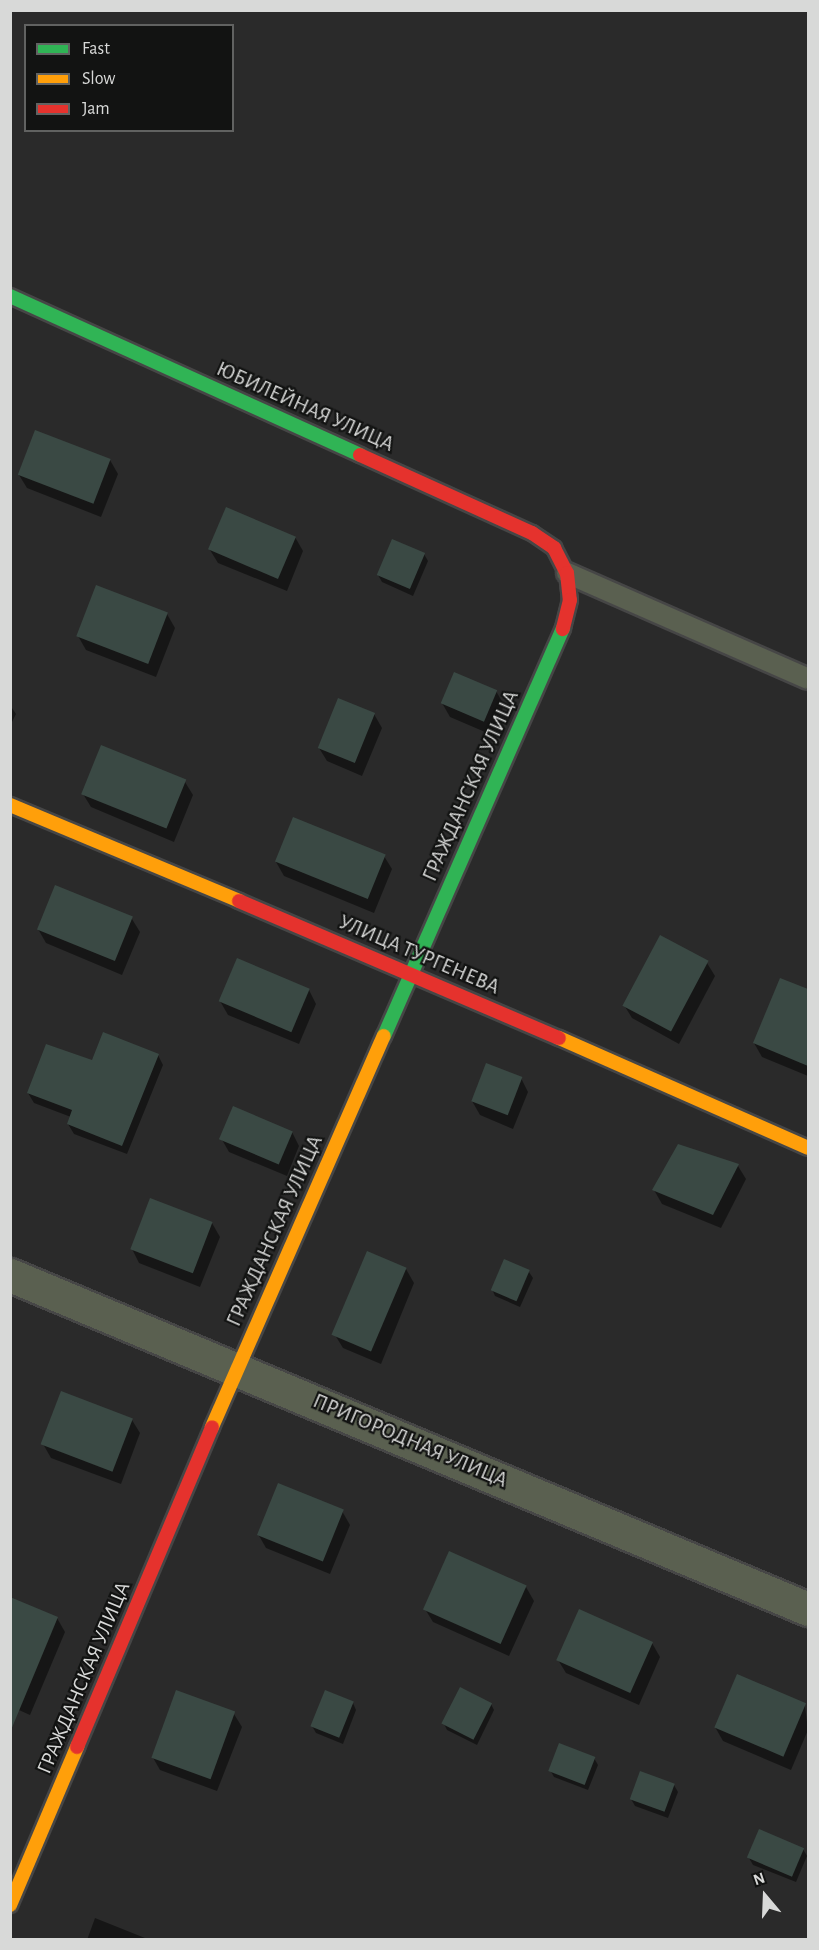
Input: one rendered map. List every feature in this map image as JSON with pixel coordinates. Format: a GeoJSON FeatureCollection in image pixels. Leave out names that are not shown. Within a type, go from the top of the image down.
{"type":"FeatureCollection","features":[{"type":"Feature","properties":{"kind":"street","name":"ЮБИЛЕЙНАЯ УЛИЦА"},"geometry":{"type":"LineString","coordinates":[[10,296],[532,533],[554,548],[567,573]]}},
{"type":"Feature","properties":{"kind":"street","name":"ГРАЖДАНСКАЯ УЛИЦА"},"geometry":{"type":"LineString","coordinates":[[10,1905],[237,1369],[564,626],[570,600],[567,573]]}},
{"type":"Feature","properties":{"kind":"street","name":"УЛИЦА ТУРГЕНЕВА"},"geometry":{"type":"LineString","coordinates":[[10,805],[412,974],[808,1148]]}},
{"type":"Feature","properties":{"kind":"street","name":"ПРИГОРОДНАЯ УЛИЦА"},"geometry":{"type":"LineString","coordinates":[[10,1275],[808,1609]]}},
{"type":"Feature","properties":{"kind":"lane"},"geometry":{"type":"LineString","coordinates":[[567,573],[808,679]]}},
{"type":"Feature","properties":{"kind":"building"},"geometry":{"type":"Polygon","coordinates":[[[35,430],[111,459],[93,504],[18,475],[35,430]]]}},
{"type":"Feature","properties":{"kind":"building"},"geometry":{"type":"Polygon","coordinates":[[[226,507],[296,537],[278,579],[208,549],[226,507]]]}},
{"type":"Feature","properties":{"kind":"building"},"geometry":{"type":"Polygon","coordinates":[[[392,539],[425,553],[410,589],[377,575],[392,539]]]}},
{"type":"Feature","properties":{"kind":"building"},"geometry":{"type":"Polygon","coordinates":[[[96,585],[168,613],[148,664],[76,636],[96,585]]]}},
{"type":"Feature","properties":{"kind":"building"},"geometry":{"type":"Polygon","coordinates":[[[454,672],[497,690],[484,722],[441,703],[454,672]]]}},
{"type":"Feature","properties":{"kind":"building"},"geometry":{"type":"Polygon","coordinates":[[[338,698],[375,713],[355,763],[318,748],[338,698]]]}},
{"type":"Feature","properties":{"kind":"building"},"geometry":{"type":"Polygon","coordinates":[[[101,745],[186,779],[166,829],[81,794],[101,745]]]}},
{"type":"Feature","properties":{"kind":"building"},"geometry":{"type":"Polygon","coordinates":[[[293,817],[386,854],[368,899],[275,862],[293,817]]]}},
{"type":"Feature","properties":{"kind":"building"},"geometry":{"type":"Polygon","coordinates":[[[55,885],[133,916],[115,961],[37,930],[55,885]]]}},
{"type":"Feature","properties":{"kind":"building"},"geometry":{"type":"Polygon","coordinates":[[[660,935],[709,961],[671,1031],[622,1006],[660,935]]]}},
{"type":"Feature","properties":{"kind":"building"},"geometry":{"type":"Polygon","coordinates":[[[237,958],[310,989],[291,1032],[219,1001],[237,958]]]}},
{"type":"Feature","properties":{"kind":"building"},"geometry":{"type":"Polygon","coordinates":[[[780,978],[808,989],[808,1066],[753,1043],[780,978]]]}},
{"type":"Feature","properties":{"kind":"building"},"geometry":{"type":"Polygon","coordinates":[[[103,1032],[159,1054],[122,1146],[67,1124],[72,1110],[27,1093],[46,1044],[92,1060],[103,1032]]]}},
{"type":"Feature","properties":{"kind":"building"},"geometry":{"type":"Polygon","coordinates":[[[486,1063],[522,1077],[508,1115],[471,1101],[486,1063]]]}},
{"type":"Feature","properties":{"kind":"building"},"geometry":{"type":"Polygon","coordinates":[[[233,1106],[293,1131],[279,1165],[219,1139],[233,1106]]]}},
{"type":"Feature","properties":{"kind":"building"},"geometry":{"type":"Polygon","coordinates":[[[678,1144],[739,1164],[713,1215],[652,1190],[678,1144]]]}},
{"type":"Feature","properties":{"kind":"building"},"geometry":{"type":"Polygon","coordinates":[[[150,1198],[213,1222],[193,1273],[130,1249],[150,1198]]]}},
{"type":"Feature","properties":{"kind":"building"},"geometry":{"type":"Polygon","coordinates":[[[367,1251],[407,1268],[371,1352],[331,1335],[367,1251]]]}},
{"type":"Feature","properties":{"kind":"building"},"geometry":{"type":"Polygon","coordinates":[[[504,1259],[530,1270],[516,1301],[491,1290],[504,1259]]]}},
{"type":"Feature","properties":{"kind":"building"},"geometry":{"type":"Polygon","coordinates":[[[61,1391],[133,1419],[112,1472],[41,1444],[61,1391]]]}},
{"type":"Feature","properties":{"kind":"building"},"geometry":{"type":"Polygon","coordinates":[[[278,1483],[344,1510],[323,1562],[257,1535],[278,1483]]]}},
{"type":"Feature","properties":{"kind":"building"},"geometry":{"type":"Polygon","coordinates":[[[449,1551],[527,1586],[501,1644],[423,1609],[449,1551]]]}},
{"type":"Feature","properties":{"kind":"building"},"geometry":{"type":"Polygon","coordinates":[[[10,1597],[58,1617],[11,1730],[10,1730],[10,1597]]]}},
{"type":"Feature","properties":{"kind":"building"},"geometry":{"type":"Polygon","coordinates":[[[579,1609],[653,1642],[630,1693],[556,1660],[579,1609]]]}},
{"type":"Feature","properties":{"kind":"building"},"geometry":{"type":"Polygon","coordinates":[[[737,1674],[806,1703],[783,1757],[714,1727],[737,1674]]]}},
{"type":"Feature","properties":{"kind":"building"},"geometry":{"type":"Polygon","coordinates":[[[460,1687],[492,1703],[473,1740],[441,1724],[460,1687]]]}},
{"type":"Feature","properties":{"kind":"building"},"geometry":{"type":"Polygon","coordinates":[[[176,1690],[235,1712],[211,1779],[151,1758],[176,1690]]]}},
{"type":"Feature","properties":{"kind":"building"},"geometry":{"type":"Polygon","coordinates":[[[325,1690],[354,1702],[339,1738],[310,1726],[325,1690]]]}},
{"type":"Feature","properties":{"kind":"building"},"geometry":{"type":"Polygon","coordinates":[[[559,1743],[595,1757],[585,1785],[548,1771],[559,1743]]]}},
{"type":"Feature","properties":{"kind":"building"},"geometry":{"type":"Polygon","coordinates":[[[640,1771],[675,1784],[665,1812],[630,1799],[640,1771]]]}},
{"type":"Feature","properties":{"kind":"building"},"geometry":{"type":"Polygon","coordinates":[[[759,1829],[804,1848],[792,1877],[747,1858],[759,1829]]]}},
{"type":"Feature","properties":{"kind":"traffic: fast"},"geometry":{"type":"LineString","coordinates":[[10,296],[360,455]]}},
{"type":"Feature","properties":{"kind":"traffic: fast"},"geometry":{"type":"LineString","coordinates":[[384,1036],[563,629]]}},
{"type":"Feature","properties":{"kind":"traffic: slow"},"geometry":{"type":"LineString","coordinates":[[10,805],[239,901]]}},
{"type":"Feature","properties":{"kind":"traffic: slow"},"geometry":{"type":"LineString","coordinates":[[212,1427],[384,1036]]}},
{"type":"Feature","properties":{"kind":"traffic: slow"},"geometry":{"type":"LineString","coordinates":[[559,1038],[808,1148]]}},
{"type":"Feature","properties":{"kind":"traffic: slow"},"geometry":{"type":"LineString","coordinates":[[10,1905],[77,1747]]}},
{"type":"Feature","properties":{"kind":"traffic: jam"},"geometry":{"type":"LineString","coordinates":[[360,455],[532,533],[554,548],[567,573],[570,600],[563,629]]}},
{"type":"Feature","properties":{"kind":"traffic: jam"},"geometry":{"type":"LineString","coordinates":[[239,901],[559,1038]]}},
{"type":"Feature","properties":{"kind":"traffic: jam"},"geometry":{"type":"LineString","coordinates":[[77,1747],[212,1427]]}}]}
